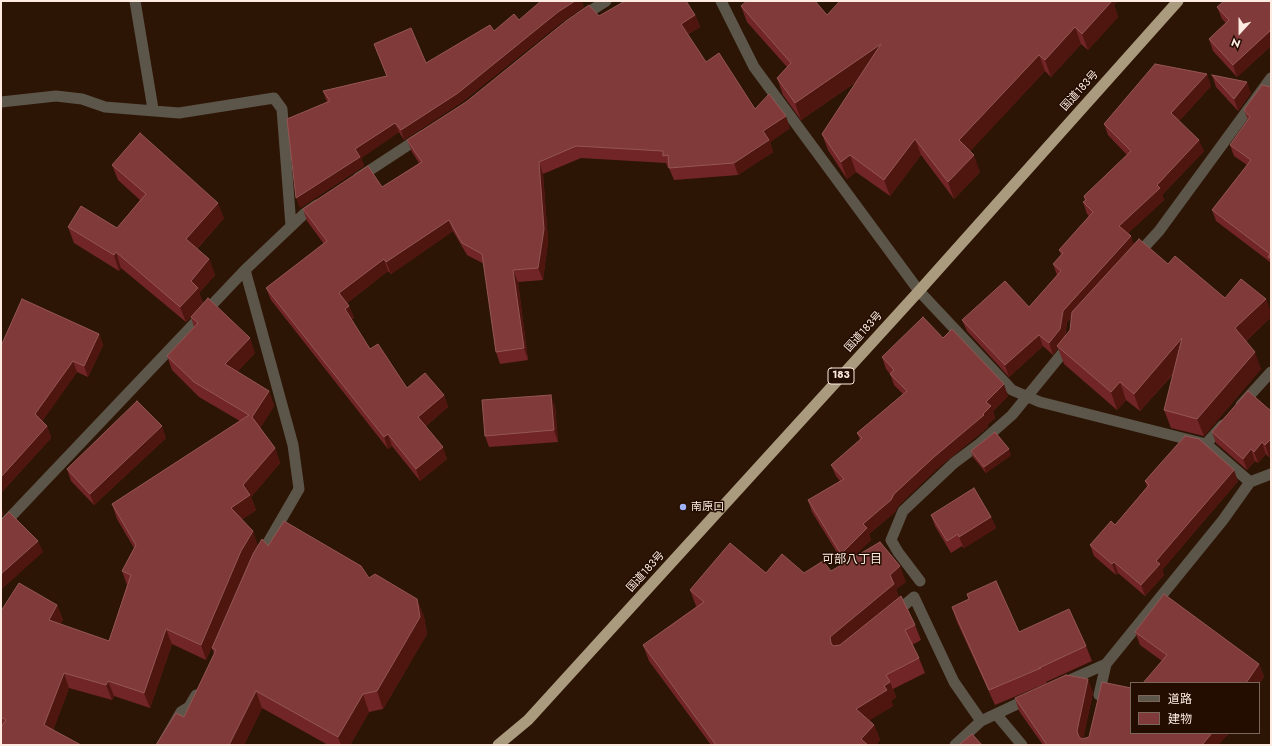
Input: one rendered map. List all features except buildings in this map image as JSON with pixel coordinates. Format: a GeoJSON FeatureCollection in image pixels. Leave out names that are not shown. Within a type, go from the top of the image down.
{"type":"FeatureCollection","features":[{"type":"Feature","properties":{"kind":"highway","name":"国道183号"},"geometry":{"type":"LineString","coordinates":[[498,745],[528,720],[919,291],[1178,1]]}},
{"type":"Feature","properties":{"kind":"street"},"geometry":{"type":"LineString","coordinates":[[135,1],[153,109]]}},
{"type":"Feature","properties":{"kind":"street"},"geometry":{"type":"LineString","coordinates":[[573,23],[606,1]]}},
{"type":"Feature","properties":{"kind":"street"},"geometry":{"type":"LineString","coordinates":[[721,1],[754,67],[919,291],[1012,390],[1040,402],[1206,444],[1250,482]]}},
{"type":"Feature","properties":{"kind":"street"},"geometry":{"type":"LineString","coordinates":[[1128,265],[1159,231],[1271,78]]}},
{"type":"Feature","properties":{"kind":"street"},"geometry":{"type":"LineString","coordinates":[[1,102],[56,96],[82,99],[105,107],[141,111],[153,109],[179,113],[274,98],[282,109],[292,226]]}},
{"type":"Feature","properties":{"kind":"street"},"geometry":{"type":"LineString","coordinates":[[349,184],[433,129]]}},
{"type":"Feature","properties":{"kind":"street"},"geometry":{"type":"LineString","coordinates":[[1,526],[245,270],[304,214],[323,201]]}},
{"type":"Feature","properties":{"kind":"street"},"geometry":{"type":"LineString","coordinates":[[245,270],[293,445],[299,489],[253,569]]}},
{"type":"Feature","properties":{"kind":"street"},"geometry":{"type":"LineString","coordinates":[[920,581],[898,552],[892,540],[903,511],[954,463],[998,428],[1028,398],[1071,343],[1071,335]]}},
{"type":"Feature","properties":{"kind":"street"},"geometry":{"type":"LineString","coordinates":[[1206,444],[1271,372]]}},
{"type":"Feature","properties":{"kind":"street"},"geometry":{"type":"LineString","coordinates":[[1051,689],[1106,664],[1218,526],[1250,482],[1271,474]]}},
{"type":"Feature","properties":{"kind":"street"},"geometry":{"type":"LineString","coordinates":[[884,621],[914,597],[954,682],[981,721]]}},
{"type":"Feature","properties":{"kind":"street"},"geometry":{"type":"LineString","coordinates":[[1097,708],[1106,664]]}},
{"type":"Feature","properties":{"kind":"street"},"geometry":{"type":"LineString","coordinates":[[162,745],[181,712],[190,706],[200,687]]}},
{"type":"Feature","properties":{"kind":"street"},"geometry":{"type":"LineString","coordinates":[[955,745],[981,721],[1037,695]]}},
{"type":"Feature","properties":{"kind":"street"},"geometry":{"type":"LineString","coordinates":[[996,714],[1022,745]]}},
{"type":"Feature","properties":{"kind":"place","name":"南原口"},"geometry":{"type":"Point","coordinates":[683,507]}},
{"type":"Feature","properties":{"kind":"district","name":"可部八丁目"},"geometry":{"type":"Point","coordinates":[852,560]}}]}
